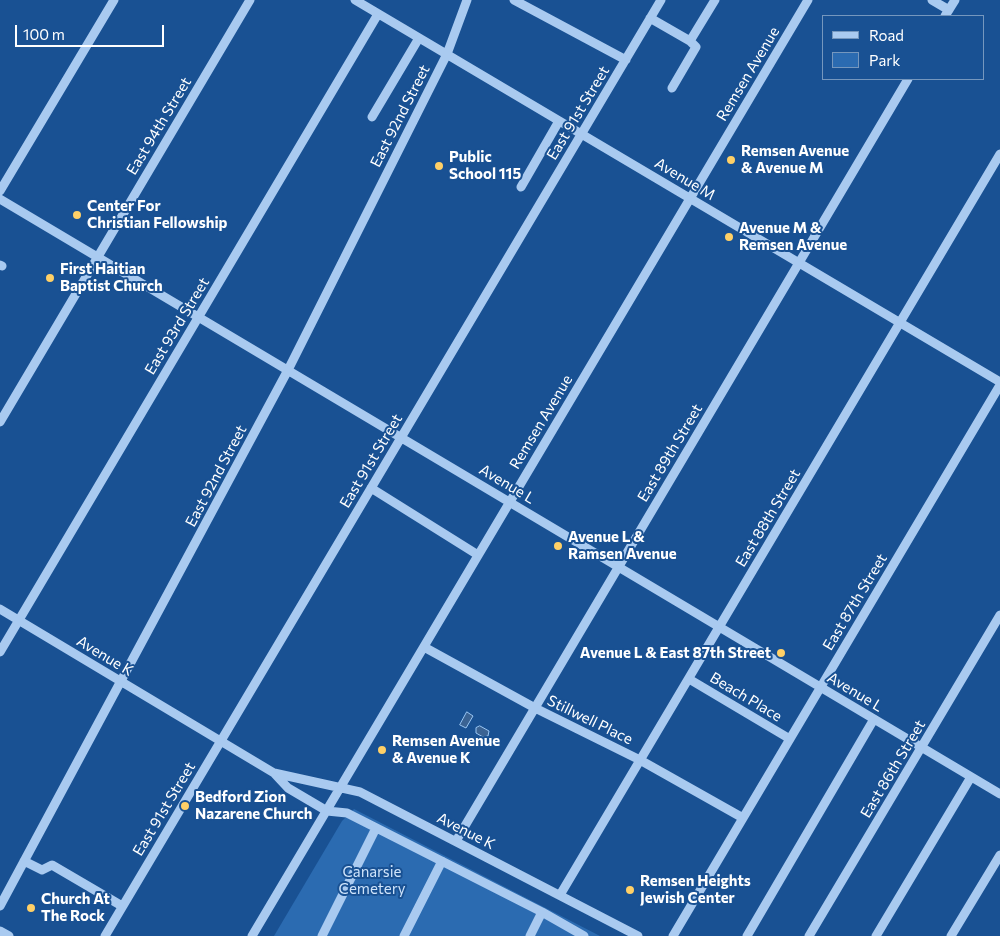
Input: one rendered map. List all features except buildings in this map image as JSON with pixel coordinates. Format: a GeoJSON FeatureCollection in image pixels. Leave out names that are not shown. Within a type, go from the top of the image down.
{"type":"FeatureCollection","features":[{"type":"Feature","properties":{"kind":"street"},"geometry":{"type":"LineString","coordinates":[[0,191],[114,0]]}},
{"type":"Feature","properties":{"kind":"street","name":"East 94th Street"},"geometry":{"type":"LineString","coordinates":[[0,422],[250,0]]}},
{"type":"Feature","properties":{"kind":"street","name":"Avenue M"},"geometry":{"type":"LineString","coordinates":[[355,0],[1000,384]]}},
{"type":"Feature","properties":{"kind":"street","name":"East 92nd Street"},"geometry":{"type":"LineString","coordinates":[[0,906],[288,370],[447,54],[467,0]]}},
{"type":"Feature","properties":{"kind":"street"},"geometry":{"type":"LineString","coordinates":[[514,0],[626,60]]}},
{"type":"Feature","properties":{"kind":"street","name":"East 91st Street"},"geometry":{"type":"LineString","coordinates":[[105,936],[661,0]]}},
{"type":"Feature","properties":{"kind":"street"},"geometry":{"type":"LineString","coordinates":[[690,41],[715,0]]}},
{"type":"Feature","properties":{"kind":"street","name":"Remsen Avenue"},"geometry":{"type":"LineString","coordinates":[[252,936],[808,0]]}},
{"type":"Feature","properties":{"kind":"street"},"geometry":{"type":"LineString","coordinates":[[932,0],[947,13],[955,0]]}},
{"type":"Feature","properties":{"kind":"street","name":"East 93rd Street"},"geometry":{"type":"LineString","coordinates":[[0,652],[378,14]]}},
{"type":"Feature","properties":{"kind":"street"},"geometry":{"type":"LineString","coordinates":[[650,18],[690,41],[696,47],[672,88]]}},
{"type":"Feature","properties":{"kind":"street"},"geometry":{"type":"LineString","coordinates":[[372,117],[419,38]]}},
{"type":"Feature","properties":{"kind":"street","name":"East 89th Street"},"geometry":{"type":"LineString","coordinates":[[456,841],[907,80]]}},
{"type":"Feature","properties":{"kind":"street"},"geometry":{"type":"LineString","coordinates":[[521,187],[559,121]]}},
{"type":"Feature","properties":{"kind":"street","name":"East 88th Street"},"geometry":{"type":"LineString","coordinates":[[560,895],[1000,154]]}},
{"type":"Feature","properties":{"kind":"street","name":"Avenue L"},"geometry":{"type":"LineString","coordinates":[[0,199],[1000,794]]}},
{"type":"Feature","properties":{"kind":"street","name":"East 87th Street"},"geometry":{"type":"LineString","coordinates":[[673,936],[1000,384]]}},
{"type":"Feature","properties":{"kind":"street"},"geometry":{"type":"LineString","coordinates":[[371,488],[478,555]]}},
{"type":"Feature","properties":{"kind":"street","name":"Avenue K"},"geometry":{"type":"LineString","coordinates":[[0,608],[221,740],[274,773],[288,788],[327,811]]}},
{"type":"Feature","properties":{"kind":"street","name":"East 86th Street"},"geometry":{"type":"LineString","coordinates":[[809,936],[1000,615]]}},
{"type":"Feature","properties":{"kind":"street","name":"Stillwell Place"},"geometry":{"type":"LineString","coordinates":[[424,647],[535,708],[640,760],[743,818]]}},
{"type":"Feature","properties":{"kind":"street","name":"Beach Place"},"geometry":{"type":"LineString","coordinates":[[689,679],[790,739]]}},
{"type":"Feature","properties":{"kind":"street"},"geometry":{"type":"LineString","coordinates":[[747,936],[874,720]]}},
{"type":"Feature","properties":{"kind":"street","name":"Avenue K"},"geometry":{"type":"LineString","coordinates":[[274,773],[360,792],[638,936]]}},
{"type":"Feature","properties":{"kind":"street"},"geometry":{"type":"LineString","coordinates":[[876,936],[971,777]]}},
{"type":"Feature","properties":{"kind":"street"},"geometry":{"type":"LineString","coordinates":[[327,811],[347,813],[542,912],[584,936]]}},
{"type":"Feature","properties":{"kind":"street"},"geometry":{"type":"LineString","coordinates":[[322,936],[376,828]]}},
{"type":"Feature","properties":{"kind":"street"},"geometry":{"type":"LineString","coordinates":[[951,936],[1000,855]]}},
{"type":"Feature","properties":{"kind":"street"},"geometry":{"type":"LineString","coordinates":[[24,861],[42,870],[52,865],[122,906]]}},
{"type":"Feature","properties":{"kind":"street"},"geometry":{"type":"LineString","coordinates":[[404,936],[442,861]]}},
{"type":"Feature","properties":{"kind":"street"},"geometry":{"type":"LineString","coordinates":[[530,936],[542,912]]}},
{"type":"Feature","properties":{"kind":"street"},"geometry":{"type":"LineString","coordinates":[[0,931],[9,936]]}},
{"type":"Feature","properties":{"kind":"green space","name":"Canarsie Cemetery"},"geometry":{"type":"Polygon","coordinates":[[[354,809],[600,936],[274,936],[342,821],[354,809]]]}},
{"type":"Feature","properties":{"kind":"shaded area"},"geometry":{"type":"Polygon","coordinates":[[[467,712],[473,716],[466,728],[460,725],[467,712]]]}},
{"type":"Feature","properties":{"kind":"shaded area"},"geometry":{"type":"Polygon","coordinates":[[[480,726],[489,731],[488,736],[483,737],[476,733],[476,728],[480,726]]]}},
{"type":"Feature","properties":{"kind":"place","name":"Remsen Avenue & Avenue M"},"geometry":{"type":"Point","coordinates":[731,160]}},
{"type":"Feature","properties":{"kind":"place","name":"Public School 115"},"geometry":{"type":"Point","coordinates":[439,166]}},
{"type":"Feature","properties":{"kind":"place","name":"Center For Christian Fellowship"},"geometry":{"type":"Point","coordinates":[77,215]}},
{"type":"Feature","properties":{"kind":"place","name":"Avenue M & Remsen Avenue"},"geometry":{"type":"Point","coordinates":[729,237]}},
{"type":"Feature","properties":{"kind":"place","name":"First Haitian Baptist Church"},"geometry":{"type":"Point","coordinates":[50,278]}},
{"type":"Feature","properties":{"kind":"place","name":"Avenue L & Ramsen Avenue"},"geometry":{"type":"Point","coordinates":[558,546]}},
{"type":"Feature","properties":{"kind":"place","name":"Avenue L & East 87th Street"},"geometry":{"type":"Point","coordinates":[781,653]}},
{"type":"Feature","properties":{"kind":"place","name":"Remsen Avenue & Avenue K"},"geometry":{"type":"Point","coordinates":[382,750]}},
{"type":"Feature","properties":{"kind":"place","name":"Bedford Zion Nazarene Church"},"geometry":{"type":"Point","coordinates":[185,806]}},
{"type":"Feature","properties":{"kind":"place","name":"Remsen Heights Jewish Center"},"geometry":{"type":"Point","coordinates":[630,890]}},
{"type":"Feature","properties":{"kind":"place","name":"Church At The Rock"},"geometry":{"type":"Point","coordinates":[31,908]}}]}
